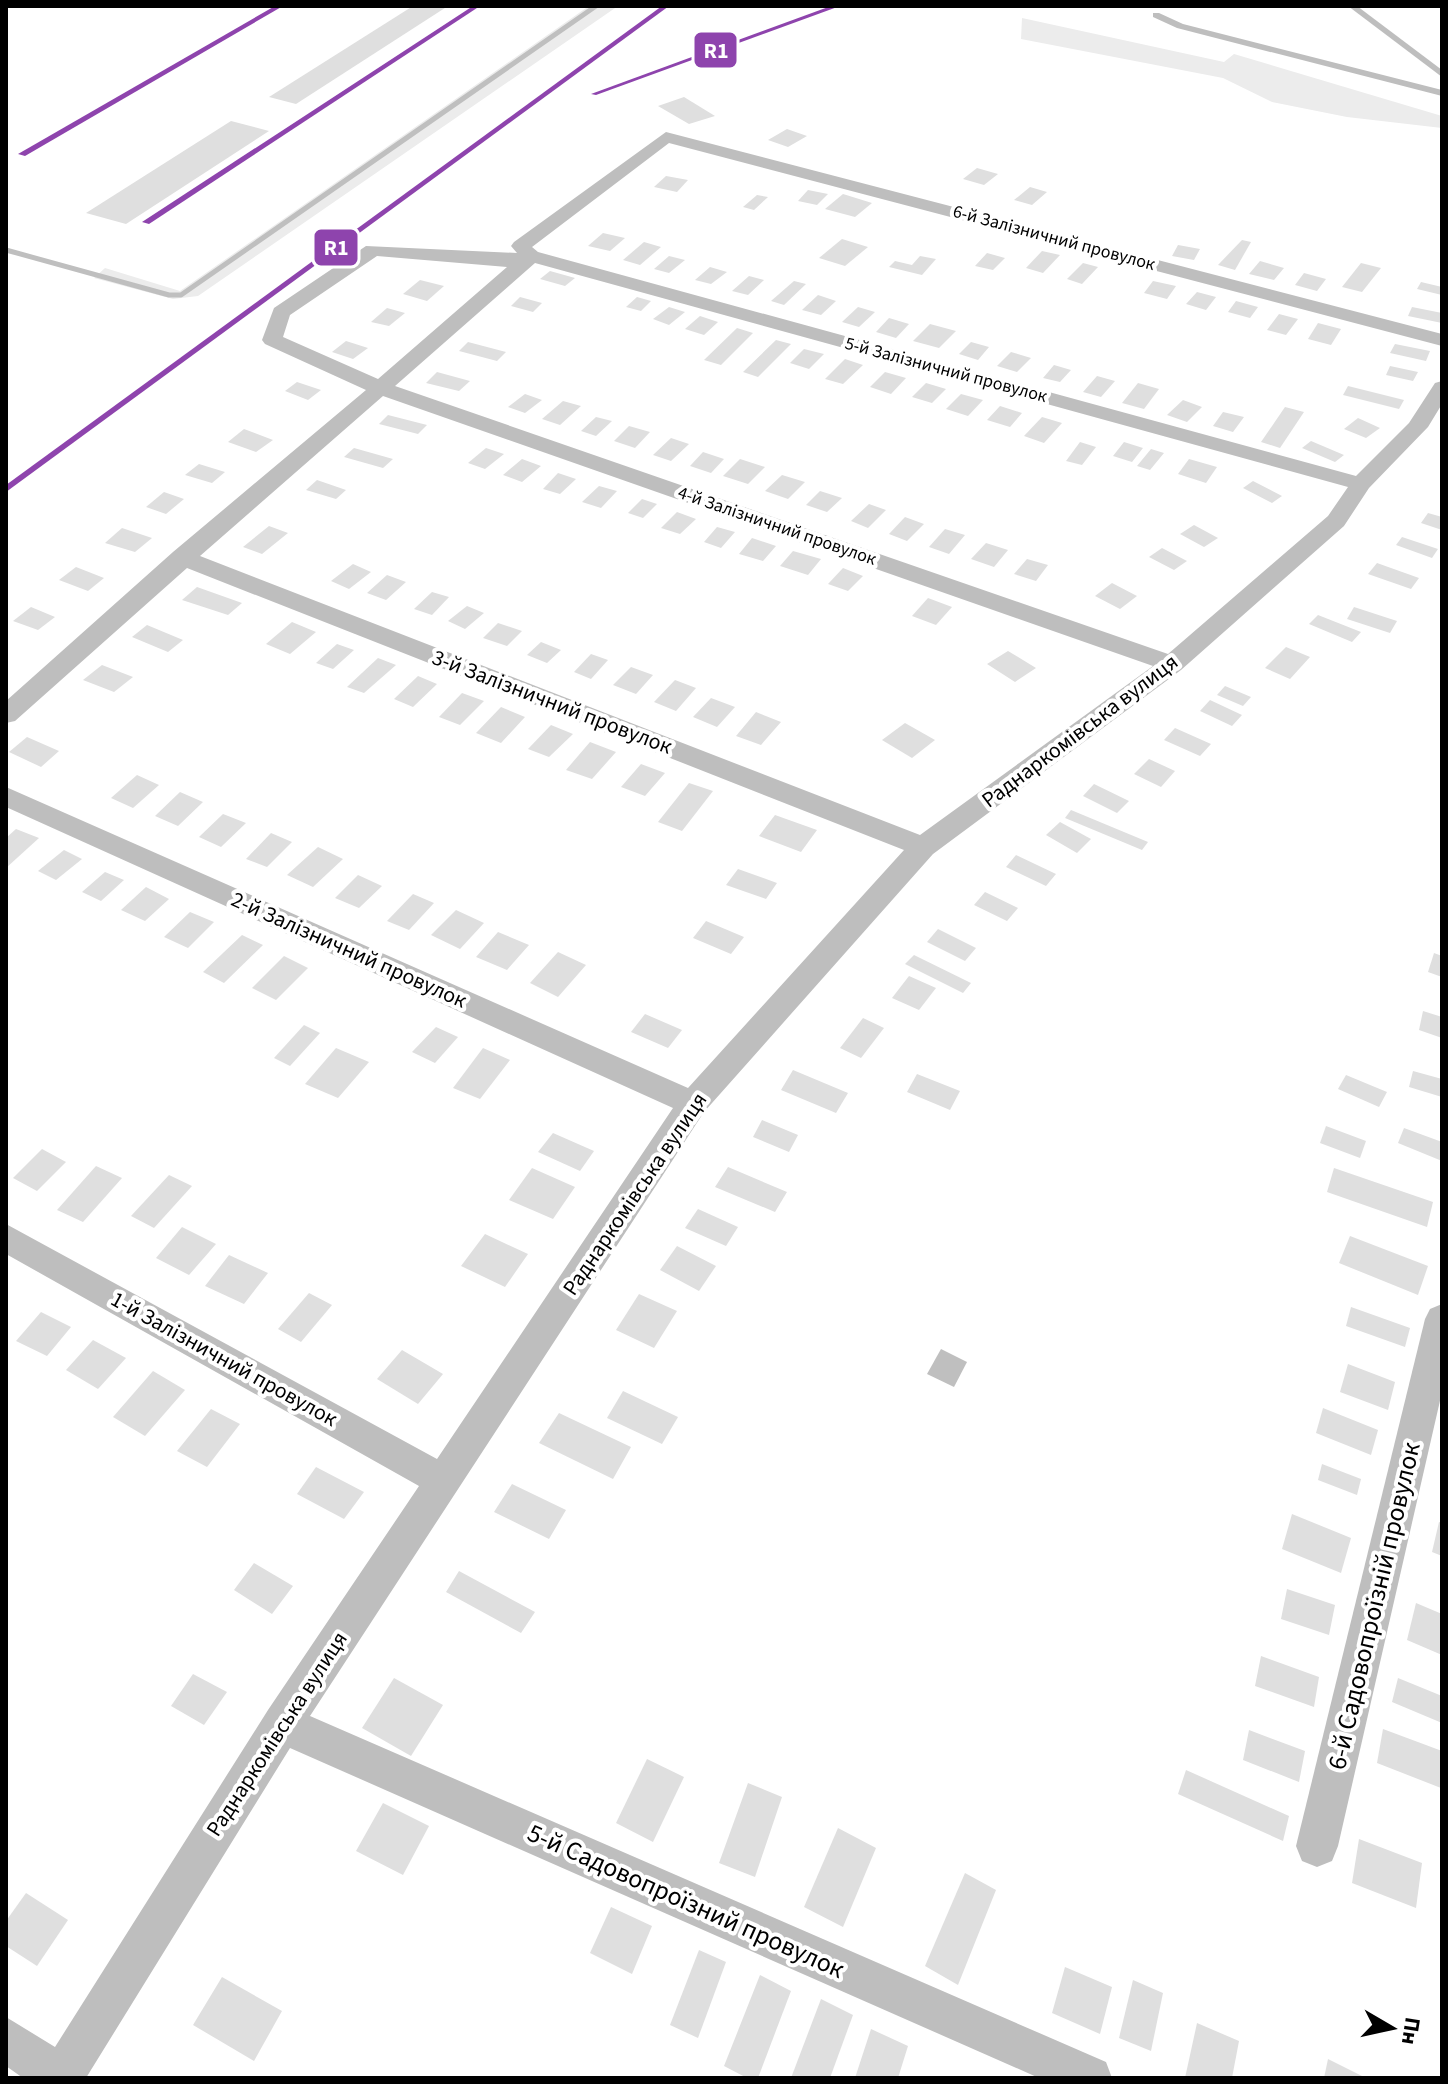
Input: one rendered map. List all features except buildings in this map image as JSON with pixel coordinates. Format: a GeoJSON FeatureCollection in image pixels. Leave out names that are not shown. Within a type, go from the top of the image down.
{"type":"FeatureCollection","features":[{"type":"Feature","properties":{"kind":"street","name":"6-й Залізничний провулок"},"geometry":{"type":"LineString","coordinates":[[531,256],[521,246],[666,137],[1442,340]]}},
{"type":"Feature","properties":{"kind":"street","name":"4-й Залізничний провулок"},"geometry":{"type":"LineString","coordinates":[[531,256],[508,261],[373,250],[281,312],[272,340],[382,389],[1172,664]]}},
{"type":"Feature","properties":{"kind":"street"},"geometry":{"type":"LineString","coordinates":[[6,715],[181,557],[382,389],[531,256]]}},
{"type":"Feature","properties":{"kind":"street","name":"5-й Залізничний провулок"},"geometry":{"type":"LineString","coordinates":[[531,256],[1361,484]]}},
{"type":"Feature","properties":{"kind":"street","name":"Раднаркомівська вулиця"},"geometry":{"type":"LineString","coordinates":[[60,2078],[282,1724],[693,1103],[923,847],[1172,664],[1336,521],[1361,484],[1430,431],[1442,387]]}},
{"type":"Feature","properties":{"kind":"street","name":"3-й Залізничний провулок"},"geometry":{"type":"LineString","coordinates":[[181,557],[923,847]]}},
{"type":"Feature","properties":{"kind":"street","name":"2-й Залізничний провулок"},"geometry":{"type":"LineString","coordinates":[[6,796],[693,1103]]}},
{"type":"Feature","properties":{"kind":"street","name":"1-й Залізничний провулок"},"geometry":{"type":"LineString","coordinates":[[6,1238],[442,1480]]}},
{"type":"Feature","properties":{"kind":"street","name":"6-й Садовопроїзній провулок"},"geometry":{"type":"LineString","coordinates":[[1317,1846],[1442,1319]]}},
{"type":"Feature","properties":{"kind":"street","name":"5-й Садовопроїзний провулок"},"geometry":{"type":"LineString","coordinates":[[282,1724],[1090,2078]]}},
{"type":"Feature","properties":{"kind":"street"},"geometry":{"type":"LineString","coordinates":[[6,2039],[60,2078]]}},
{"type":"Feature","properties":{"kind":"lane"},"geometry":{"type":"LineString","coordinates":[[1352,6],[1442,74]]}},
{"type":"Feature","properties":{"kind":"lane"},"geometry":{"type":"LineString","coordinates":[[1156,15],[1180,26],[1442,93]]}},
{"type":"Feature","properties":{"kind":"shaded area"},"geometry":{"type":"Polygon","coordinates":[[[589,6],[618,6],[198,296],[173,299],[94,278],[105,268],[180,291],[589,6]]]}},
{"type":"Feature","properties":{"kind":"shaded area"},"geometry":{"type":"Polygon","coordinates":[[[1022,18],[1224,62],[1234,54],[1442,116],[1442,128],[1347,117],[1272,102],[1223,78],[1021,39],[1022,18]]]}},
{"type":"Feature","properties":{"kind":"shaded area"},"geometry":{"type":"Polygon","coordinates":[[[941,1349],[967,1362],[954,1387],[927,1374],[941,1349]]]}},
{"type":"Feature","properties":{"kind":"waterway"},"geometry":{"type":"LineString","coordinates":[[6,250],[169,295],[181,295],[596,6]]}},
{"type":"Feature","properties":{"kind":"transit line","name":"R1"},"geometry":{"type":"LineString","coordinates":[[22,154],[280,6]]}},
{"type":"Feature","properties":{"kind":"transit line","name":"R1"},"geometry":{"type":"LineString","coordinates":[[146,222],[477,6]]}},
{"type":"Feature","properties":{"kind":"transit line","name":"R1"},"geometry":{"type":"LineString","coordinates":[[6,489],[666,6]]}},
{"type":"Feature","properties":{"kind":"transit line","name":"R1"},"geometry":{"type":"LineString","coordinates":[[594,94],[837,6]]}}]}
